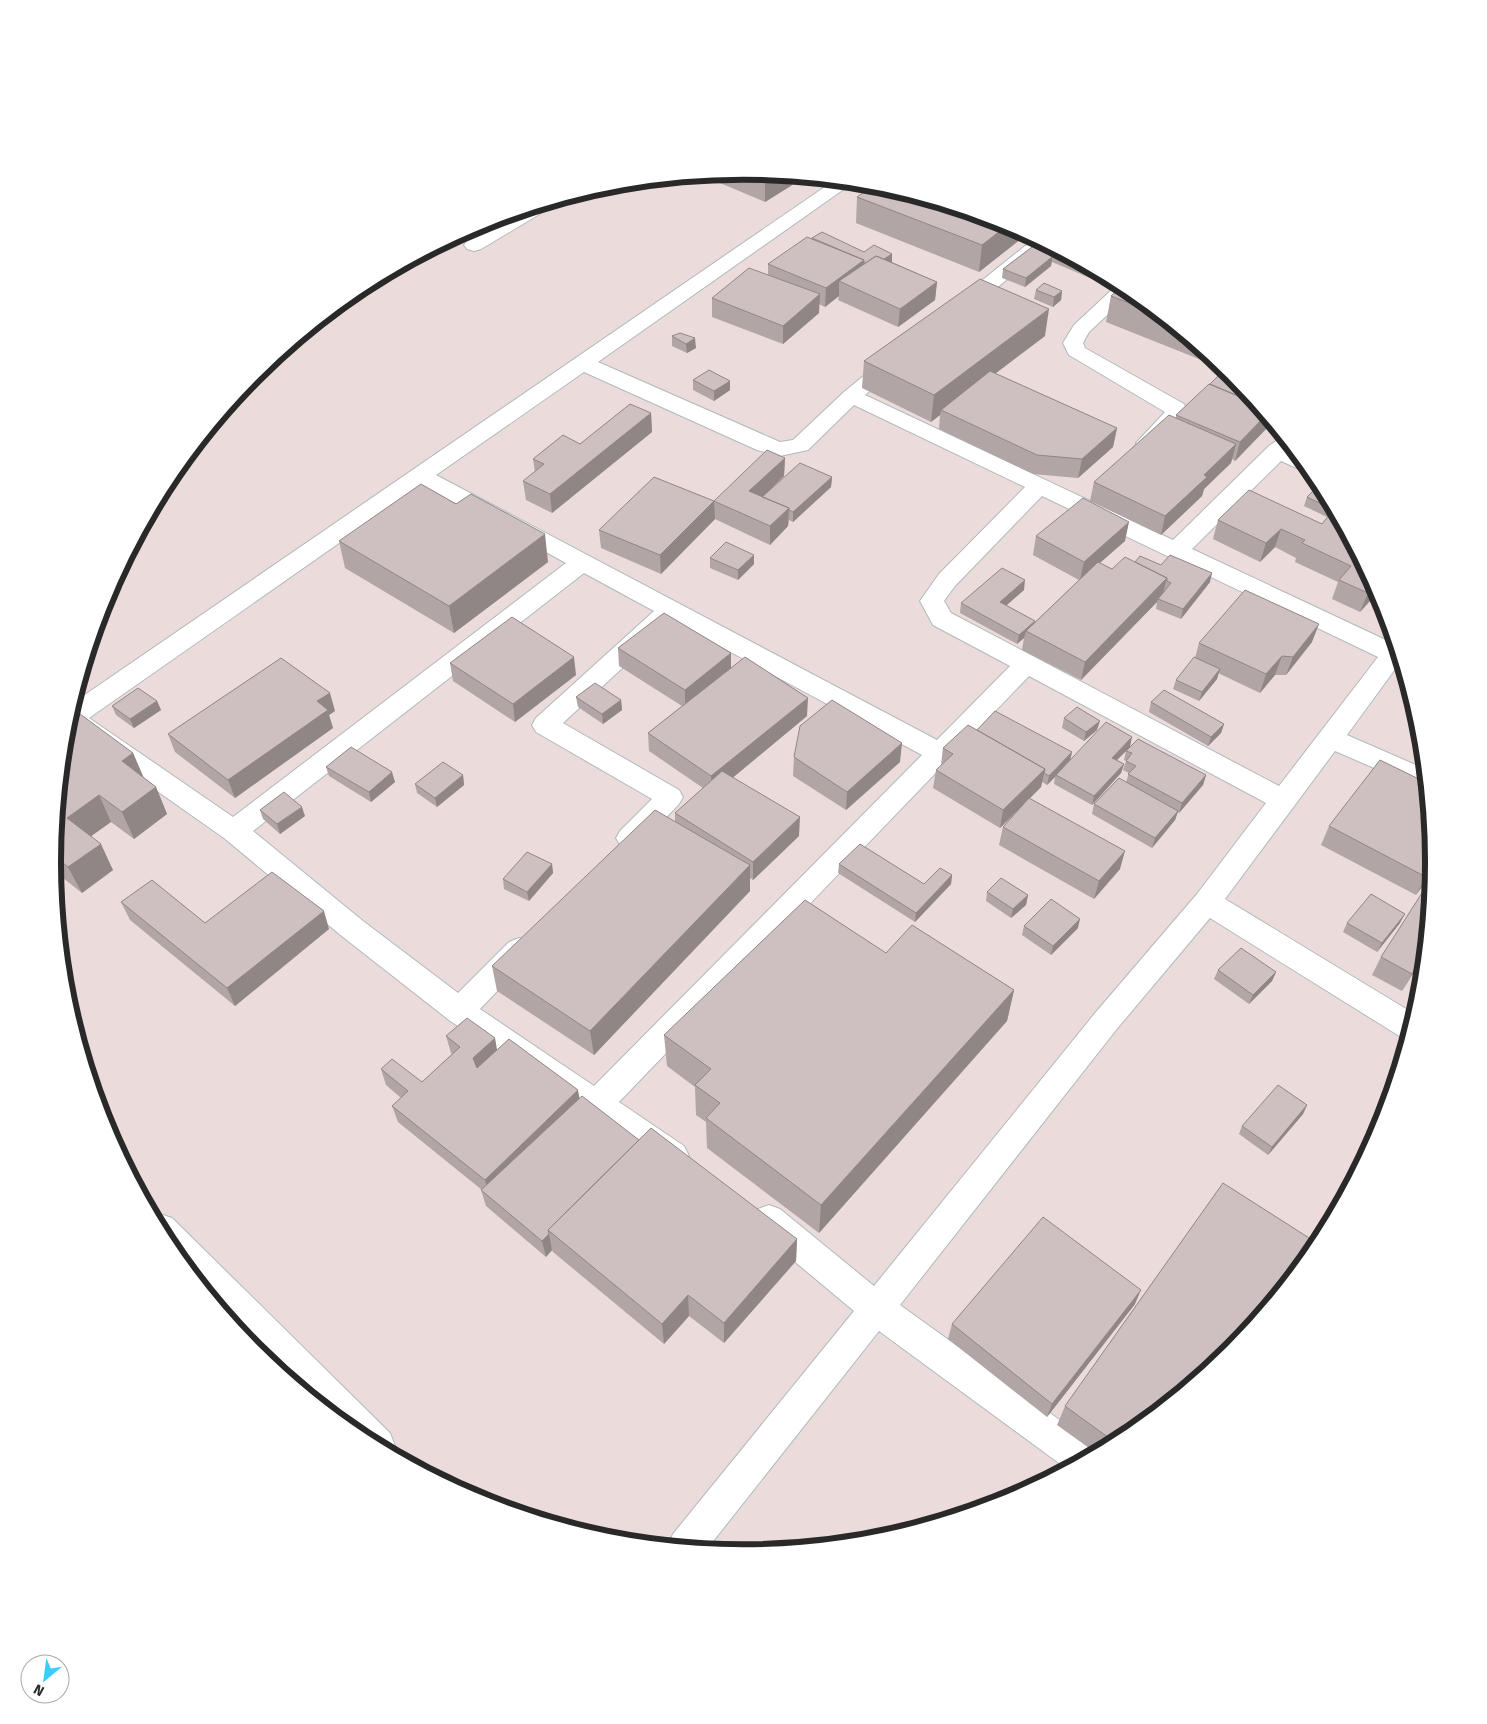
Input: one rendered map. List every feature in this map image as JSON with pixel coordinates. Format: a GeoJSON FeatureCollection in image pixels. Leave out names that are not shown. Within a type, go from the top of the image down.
{"type":"FeatureCollection","features":[{"type":"Feature","properties":{"kind":"street"},"geometry":{"type":"LineString","coordinates":[[78,712],[838,187]]}},
{"type":"Feature","properties":{"kind":"street"},"geometry":{"type":"LineString","coordinates":[[474,245],[520,218]]}},
{"type":"Feature","properties":{"kind":"street"},"geometry":{"type":"LineString","coordinates":[[950,316],[1037,246]]}},
{"type":"Feature","properties":{"kind":"street"},"geometry":{"type":"LineString","coordinates":[[1119,293],[1081,329],[1073,343],[1076,351],[1176,409],[1176,415],[1136,454]]}},
{"type":"Feature","properties":{"kind":"street"},"geometry":{"type":"LineString","coordinates":[[582,363],[765,445],[780,449],[800,444],[851,396],[904,353]]}},
{"type":"Feature","properties":{"kind":"street"},"geometry":{"type":"LineString","coordinates":[[851,396],[1040,486],[1089,500],[1176,551],[1392,650]]}},
{"type":"Feature","properties":{"kind":"street"},"geometry":{"type":"LineString","coordinates":[[1176,551],[1282,446]]}},
{"type":"Feature","properties":{"kind":"street"},"geometry":{"type":"LineString","coordinates":[[421,476],[940,753]]}},
{"type":"Feature","properties":{"kind":"street"},"geometry":{"type":"LineString","coordinates":[[1040,486],[947,580],[932,601],[942,619],[1284,800]]}},
{"type":"Feature","properties":{"kind":"street"},"geometry":{"type":"LineString","coordinates":[[234,831],[582,562]]}},
{"type":"Feature","properties":{"kind":"street"},"geometry":{"type":"LineString","coordinates":[[616,852],[670,797],[545,725],[671,609]]}},
{"type":"Feature","properties":{"kind":"street"},"geometry":{"type":"LineString","coordinates":[[690,1542],[1106,1021],[1206,902],[1393,653]]}},
{"type":"Feature","properties":{"kind":"street"},"geometry":{"type":"LineString","coordinates":[[597,1104],[1027,663]]}},
{"type":"Feature","properties":{"kind":"street"},"geometry":{"type":"LineString","coordinates":[[75,722],[234,831],[353,929],[459,1011],[694,1170]]}},
{"type":"Feature","properties":{"kind":"street"},"geometry":{"type":"LineString","coordinates":[[1330,738],[1421,779]]}},
{"type":"Feature","properties":{"kind":"street"},"geometry":{"type":"LineString","coordinates":[[1206,902],[1406,1025]]}},
{"type":"Feature","properties":{"kind":"street"},"geometry":{"type":"LineString","coordinates":[[459,1011],[534,935]]}},
{"type":"Feature","properties":{"kind":"street"},"geometry":{"type":"LineString","coordinates":[[743,1203],[767,1219],[876,1309],[1079,1456]]}},
{"type":"Feature","properties":{"kind":"street"},"geometry":{"type":"LineString","coordinates":[[184,1252],[350,1419]]}},
{"type":"Feature","properties":{"kind":"building"},"geometry":{"type":"Polygon","coordinates":[[[865,191],[877,193],[920,203],[1001,230],[982,245],[857,197],[865,191]]]}},
{"type":"Feature","properties":{"kind":"building"},"geometry":{"type":"Polygon","coordinates":[[[822,232],[864,252],[874,245],[892,254],[884,259],[876,256],[864,264],[864,260],[812,238],[822,232]]]}},
{"type":"Feature","properties":{"kind":"building"},"geometry":{"type":"Polygon","coordinates":[[[807,237],[864,260],[826,288],[768,264],[807,237]]]}},
{"type":"Feature","properties":{"kind":"building"},"geometry":{"type":"Polygon","coordinates":[[[1034,245],[1051,253],[1049,254],[1052,257],[1026,278],[1003,269],[1034,245]]]}},
{"type":"Feature","properties":{"kind":"building"},"geometry":{"type":"Polygon","coordinates":[[[876,256],[937,282],[900,309],[839,281],[876,256]]]}},
{"type":"Feature","properties":{"kind":"building"},"geometry":{"type":"Polygon","coordinates":[[[749,268],[820,294],[783,326],[712,298],[749,268]]]}},
{"type":"Feature","properties":{"kind":"building"},"geometry":{"type":"Polygon","coordinates":[[[980,279],[1049,309],[934,395],[864,361],[980,279]]]}},
{"type":"Feature","properties":{"kind":"building"},"geometry":{"type":"Polygon","coordinates":[[[1044,283],[1062,291],[1054,297],[1036,290],[1044,283]]]}},
{"type":"Feature","properties":{"kind":"building"},"geometry":{"type":"Polygon","coordinates":[[[1117,291],[1139,307],[1111,296],[1117,291]]]}},
{"type":"Feature","properties":{"kind":"building"},"geometry":{"type":"Polygon","coordinates":[[[680,333],[695,338],[686,344],[672,336],[680,333]]]}},
{"type":"Feature","properties":{"kind":"building"},"geometry":{"type":"Polygon","coordinates":[[[709,370],[730,381],[714,391],[693,380],[709,370]]]}},
{"type":"Feature","properties":{"kind":"building"},"geometry":{"type":"Polygon","coordinates":[[[990,371],[1117,428],[1082,459],[1037,455],[941,410],[990,371]]]}},
{"type":"Feature","properties":{"kind":"building"},"geometry":{"type":"Polygon","coordinates":[[[1220,374],[1243,398],[1210,384],[1220,374]]]}},
{"type":"Feature","properties":{"kind":"building"},"geometry":{"type":"Polygon","coordinates":[[[1209,384],[1243,398],[1262,419],[1240,442],[1176,415],[1209,384]]]}},
{"type":"Feature","properties":{"kind":"building"},"geometry":{"type":"Polygon","coordinates":[[[630,404],[651,413],[550,494],[523,481],[544,464],[533,459],[563,435],[580,444],[630,404]]]}},
{"type":"Feature","properties":{"kind":"building"},"geometry":{"type":"Polygon","coordinates":[[[1169,415],[1236,444],[1204,475],[1207,477],[1165,516],[1094,482],[1169,415]]]}},
{"type":"Feature","properties":{"kind":"building"},"geometry":{"type":"Polygon","coordinates":[[[767,450],[785,458],[749,491],[789,508],[770,526],[714,501],[767,450]]]}},
{"type":"Feature","properties":{"kind":"building"},"geometry":{"type":"Polygon","coordinates":[[[800,463],[832,477],[793,512],[789,508],[762,497],[800,463]]]}},
{"type":"Feature","properties":{"kind":"building"},"geometry":{"type":"Polygon","coordinates":[[[654,477],[714,501],[660,555],[599,530],[654,477]]]}},
{"type":"Feature","properties":{"kind":"building"},"geometry":{"type":"Polygon","coordinates":[[[421,484],[456,504],[471,494],[545,534],[449,606],[339,541],[421,484]]]}},
{"type":"Feature","properties":{"kind":"building"},"geometry":{"type":"Polygon","coordinates":[[[1315,489],[1325,505],[1307,497],[1315,489]]]}},
{"type":"Feature","properties":{"kind":"building"},"geometry":{"type":"Polygon","coordinates":[[[1249,490],[1322,524],[1330,514],[1369,591],[1368,593],[1339,580],[1351,566],[1302,543],[1305,540],[1281,529],[1266,543],[1218,520],[1249,490]]]}},
{"type":"Feature","properties":{"kind":"building"},"geometry":{"type":"Polygon","coordinates":[[[1083,498],[1129,522],[1084,562],[1036,536],[1083,498]]]}},
{"type":"Feature","properties":{"kind":"building"},"geometry":{"type":"Polygon","coordinates":[[[726,542],[754,555],[738,570],[710,558],[726,542]]]}},
{"type":"Feature","properties":{"kind":"building"},"geometry":{"type":"Polygon","coordinates":[[[1170,555],[1212,573],[1183,609],[1158,599],[1171,583],[1167,581],[1167,578],[1135,562],[1140,556],[1161,565],[1170,555]]]}},
{"type":"Feature","properties":{"kind":"building"},"geometry":{"type":"Polygon","coordinates":[[[1125,557],[1167,578],[1085,662],[1026,631],[1098,562],[1112,569],[1125,557]]]}},
{"type":"Feature","properties":{"kind":"building"},"geometry":{"type":"Polygon","coordinates":[[[1002,568],[1025,580],[1000,602],[1035,621],[1019,635],[961,603],[1002,568]]]}},
{"type":"Feature","properties":{"kind":"building"},"geometry":{"type":"Polygon","coordinates":[[[1245,590],[1319,624],[1293,657],[1282,656],[1266,674],[1199,643],[1245,590]]]}},
{"type":"Feature","properties":{"kind":"building"},"geometry":{"type":"Polygon","coordinates":[[[664,613],[731,653],[685,690],[618,648],[664,613]]]}},
{"type":"Feature","properties":{"kind":"building"},"geometry":{"type":"Polygon","coordinates":[[[512,617],[574,657],[513,704],[450,663],[512,617]]]}},
{"type":"Feature","properties":{"kind":"building"},"geometry":{"type":"Polygon","coordinates":[[[745,657],[808,698],[711,776],[648,733],[745,657]]]}},
{"type":"Feature","properties":{"kind":"building"},"geometry":{"type":"Polygon","coordinates":[[[1194,657],[1220,669],[1202,692],[1176,680],[1194,657]]]}},
{"type":"Feature","properties":{"kind":"building"},"geometry":{"type":"Polygon","coordinates":[[[281,658],[330,693],[317,701],[328,710],[228,780],[168,734],[281,658]]]}},
{"type":"Feature","properties":{"kind":"building"},"geometry":{"type":"Polygon","coordinates":[[[595,683],[621,700],[602,714],[576,697],[595,683]]]}},
{"type":"Feature","properties":{"kind":"building"},"geometry":{"type":"Polygon","coordinates":[[[138,688],[157,701],[130,719],[112,706],[138,688]]]}},
{"type":"Feature","properties":{"kind":"building"},"geometry":{"type":"Polygon","coordinates":[[[1164,690],[1224,724],[1211,737],[1151,702],[1164,690]]]}},
{"type":"Feature","properties":{"kind":"building"},"geometry":{"type":"Polygon","coordinates":[[[832,700],[902,743],[847,792],[794,757],[800,726],[832,700]]]}},
{"type":"Feature","properties":{"kind":"building"},"geometry":{"type":"Polygon","coordinates":[[[1077,707],[1100,721],[1086,732],[1064,718],[1077,707]]]}},
{"type":"Feature","properties":{"kind":"building"},"geometry":{"type":"Polygon","coordinates":[[[995,711],[1072,752],[1049,776],[1044,773],[1045,769],[977,730],[995,711]]]}},
{"type":"Feature","properties":{"kind":"building"},"geometry":{"type":"Polygon","coordinates":[[[78,712],[133,753],[122,761],[156,787],[122,812],[99,795],[67,818],[101,844],[68,867],[61,861],[63,817],[67,773],[78,712]]]}},
{"type":"Feature","properties":{"kind":"building"},"geometry":{"type":"Polygon","coordinates":[[[1106,722],[1132,737],[1112,758],[1124,764],[1094,796],[1056,775],[1106,722]]]}},
{"type":"Feature","properties":{"kind":"building"},"geometry":{"type":"Polygon","coordinates":[[[968,725],[1045,769],[1003,810],[936,770],[953,754],[943,748],[968,725]]]}},
{"type":"Feature","properties":{"kind":"building"},"geometry":{"type":"Polygon","coordinates":[[[1138,739],[1206,775],[1182,803],[1128,774],[1136,766],[1126,761],[1132,753],[1126,751],[1138,739]]]}},
{"type":"Feature","properties":{"kind":"building"},"geometry":{"type":"Polygon","coordinates":[[[351,747],[392,772],[369,792],[326,767],[351,747]]]}},
{"type":"Feature","properties":{"kind":"building"},"geometry":{"type":"Polygon","coordinates":[[[1380,760],[1421,780],[1424,817],[1425,877],[1329,826],[1380,760]]]}},
{"type":"Feature","properties":{"kind":"building"},"geometry":{"type":"Polygon","coordinates":[[[443,762],[463,775],[435,798],[415,784],[443,762]]]}},
{"type":"Feature","properties":{"kind":"building"},"geometry":{"type":"Polygon","coordinates":[[[722,771],[800,817],[753,862],[675,813],[722,771]]]}},
{"type":"Feature","properties":{"kind":"building"},"geometry":{"type":"Polygon","coordinates":[[[1119,778],[1178,811],[1155,838],[1094,804],[1119,778]]]}},
{"type":"Feature","properties":{"kind":"building"},"geometry":{"type":"Polygon","coordinates":[[[284,792],[302,807],[277,824],[260,810],[284,792]]]}},
{"type":"Feature","properties":{"kind":"building"},"geometry":{"type":"Polygon","coordinates":[[[1029,798],[1125,851],[1099,881],[1003,827],[1029,798]]]}},
{"type":"Feature","properties":{"kind":"building"},"geometry":{"type":"Polygon","coordinates":[[[655,810],[750,865],[590,1031],[492,966],[655,810]]]}},
{"type":"Feature","properties":{"kind":"building"},"geometry":{"type":"Polygon","coordinates":[[[860,844],[924,884],[940,868],[952,875],[916,913],[839,864],[860,844]]]}},
{"type":"Feature","properties":{"kind":"building"},"geometry":{"type":"Polygon","coordinates":[[[527,852],[552,864],[527,892],[503,879],[527,852]]]}},
{"type":"Feature","properties":{"kind":"building"},"geometry":{"type":"Polygon","coordinates":[[[272,872],[324,911],[227,988],[121,902],[152,880],[205,923],[272,872]]]}},
{"type":"Feature","properties":{"kind":"building"},"geometry":{"type":"Polygon","coordinates":[[[1001,878],[1028,895],[1013,909],[987,892],[1001,878]]]}},
{"type":"Feature","properties":{"kind":"building"},"geometry":{"type":"Polygon","coordinates":[[[1425,889],[1420,951],[1418,964],[1412,974],[1381,957],[1425,889]]]}},
{"type":"Feature","properties":{"kind":"building"},"geometry":{"type":"Polygon","coordinates":[[[1371,894],[1405,914],[1382,943],[1347,923],[1371,894]]]}},
{"type":"Feature","properties":{"kind":"building"},"geometry":{"type":"Polygon","coordinates":[[[1051,899],[1080,919],[1053,946],[1024,926],[1051,899]]]}},
{"type":"Feature","properties":{"kind":"building"},"geometry":{"type":"Polygon","coordinates":[[[805,900],[886,953],[912,925],[1014,990],[821,1205],[706,1118],[720,1103],[695,1085],[711,1069],[664,1035],[805,900]]]}},
{"type":"Feature","properties":{"kind":"building"},"geometry":{"type":"Polygon","coordinates":[[[1241,948],[1276,972],[1253,995],[1218,970],[1241,948]]]}},
{"type":"Feature","properties":{"kind":"building"},"geometry":{"type":"Polygon","coordinates":[[[467,1018],[495,1038],[473,1058],[477,1068],[509,1039],[578,1090],[485,1180],[392,1106],[408,1091],[381,1069],[392,1059],[422,1082],[460,1047],[446,1036],[467,1018]]]}},
{"type":"Feature","properties":{"kind":"building"},"geometry":{"type":"Polygon","coordinates":[[[1278,1085],[1307,1105],[1272,1147],[1242,1126],[1278,1085]]]}},
{"type":"Feature","properties":{"kind":"building"},"geometry":{"type":"Polygon","coordinates":[[[582,1096],[639,1140],[548,1230],[549,1234],[542,1241],[481,1190],[582,1096]]]}},
{"type":"Feature","properties":{"kind":"building"},"geometry":{"type":"Polygon","coordinates":[[[651,1128],[797,1239],[724,1323],[688,1295],[662,1324],[548,1230],[651,1128]]]}},
{"type":"Feature","properties":{"kind":"building"},"geometry":{"type":"Polygon","coordinates":[[[1223,1183],[1312,1240],[1285,1277],[1226,1344],[1193,1375],[1123,1429],[1109,1438],[1065,1406],[1223,1183]]]}},
{"type":"Feature","properties":{"kind":"building"},"geometry":{"type":"Polygon","coordinates":[[[1043,1217],[1141,1290],[1052,1404],[952,1324],[1043,1217]]]}}]}
